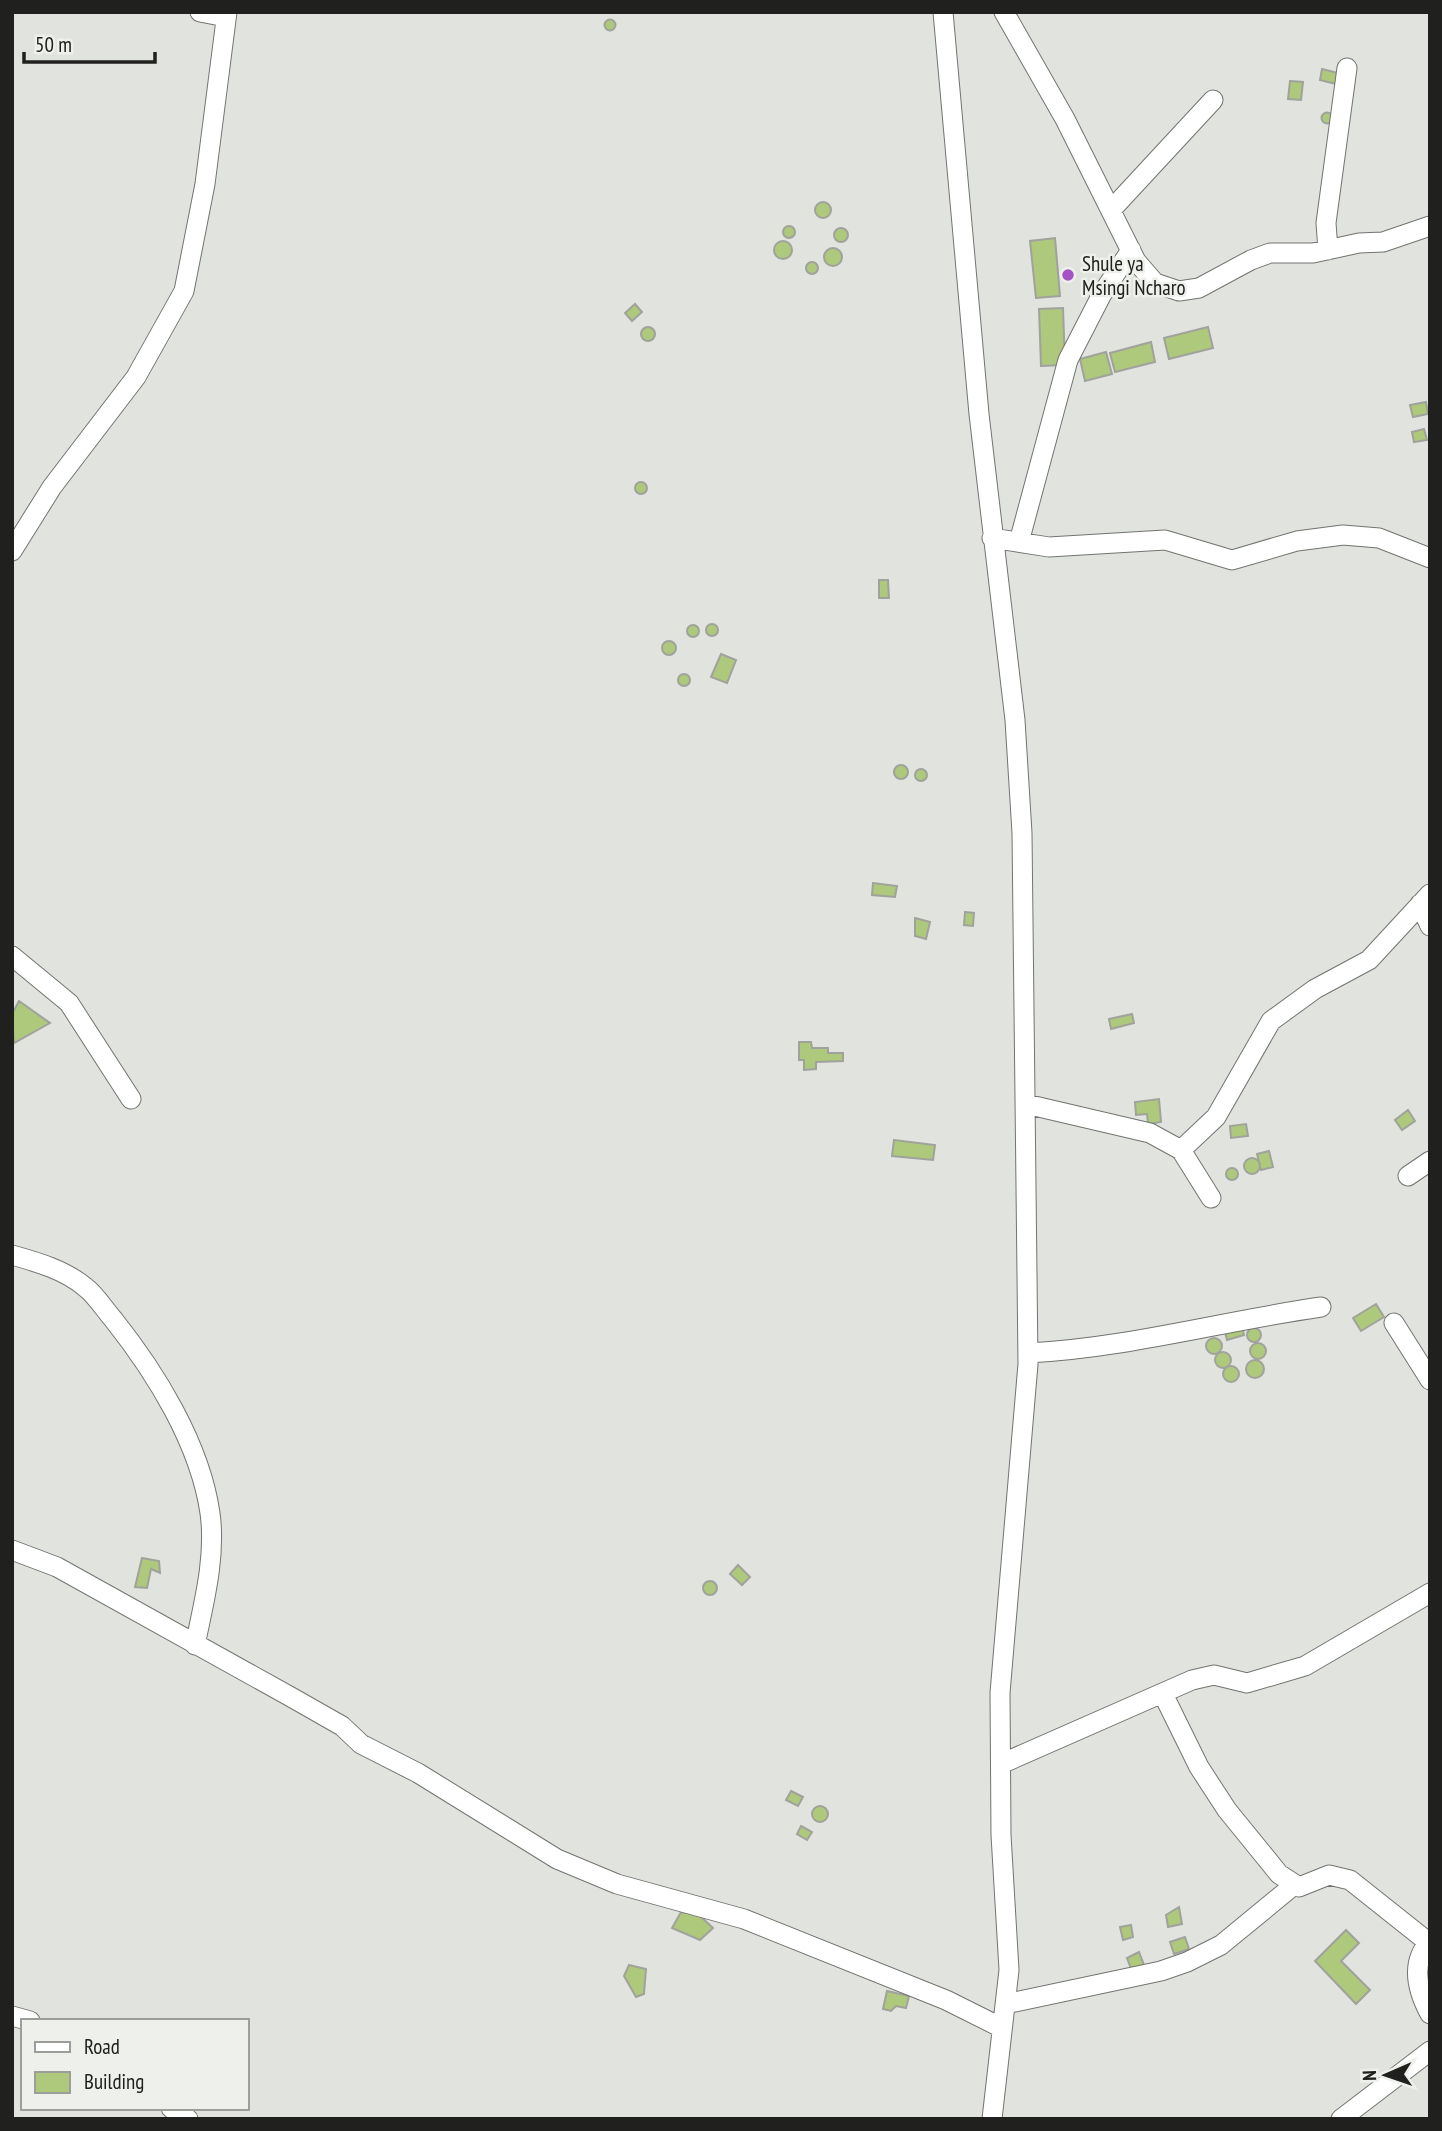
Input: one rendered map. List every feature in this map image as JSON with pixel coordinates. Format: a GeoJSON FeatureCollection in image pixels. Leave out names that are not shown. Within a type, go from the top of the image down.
{"type":"FeatureCollection","features":[{"type":"Feature","properties":{"kind":"street"},"geometry":{"type":"LineString","coordinates":[[12,551],[52,487],[136,377],[184,291],[205,184],[227,15],[200,12]]}},
{"type":"Feature","properties":{"kind":"street"},"geometry":{"type":"LineString","coordinates":[[943,12],[992,538],[1015,720],[1021,806],[1028,1353],[1000,1693],[1001,1835],[1009,1970],[992,2119]]}},
{"type":"Feature","properties":{"kind":"street"},"geometry":{"type":"LineString","coordinates":[[1003,12],[1112,209],[1136,261],[1155,283],[1179,290],[1199,288],[1251,260],[1270,253],[1313,253],[1382,242],[1430,226]]}},
{"type":"Feature","properties":{"kind":"street"},"geometry":{"type":"LineString","coordinates":[[1328,250],[1327,213],[1347,68]]}},
{"type":"Feature","properties":{"kind":"street"},"geometry":{"type":"LineString","coordinates":[[1112,209],[1213,100]]}},
{"type":"Feature","properties":{"kind":"street"},"geometry":{"type":"LineString","coordinates":[[1019,542],[1068,360],[1102,294],[1131,250]]}},
{"type":"Feature","properties":{"kind":"street"},"geometry":{"type":"LineString","coordinates":[[992,538],[1049,547],[1165,540],[1232,560],[1297,541],[1343,536],[1379,538],[1430,558]]}},
{"type":"Feature","properties":{"kind":"street"},"geometry":{"type":"LineString","coordinates":[[1181,1150],[1216,1117],[1271,1021],[1315,989],[1369,960],[1425,899]]}},
{"type":"Feature","properties":{"kind":"street"},"geometry":{"type":"LineString","coordinates":[[1425,899],[1430,926]]}},
{"type":"Feature","properties":{"kind":"street"},"geometry":{"type":"LineString","coordinates":[[12,956],[69,1003],[131,1099]]}},
{"type":"Feature","properties":{"kind":"street"},"geometry":{"type":"LineString","coordinates":[[1026,1104],[1150,1133],[1181,1150],[1211,1198]]}},
{"type":"Feature","properties":{"kind":"street"},"geometry":{"type":"LineString","coordinates":[[1408,1176],[1430,1161]]}},
{"type":"Feature","properties":{"kind":"street"},"geometry":{"type":"LineString","coordinates":[[12,1255],[66,1273],[87,1288],[135,1347],[170,1400],[197,1466],[210,1513],[211,1565],[195,1645]]}},
{"type":"Feature","properties":{"kind":"street"},"geometry":{"type":"LineString","coordinates":[[1028,1353],[1100,1347],[1258,1316],[1321,1307]]}},
{"type":"Feature","properties":{"kind":"street"},"geometry":{"type":"LineString","coordinates":[[1394,1323],[1430,1380]]}},
{"type":"Feature","properties":{"kind":"street"},"geometry":{"type":"LineString","coordinates":[[12,1550],[57,1567],[342,1726],[361,1744],[418,1773],[557,1859],[617,1884],[744,1919],[946,2000],[1002,2028]]}},
{"type":"Feature","properties":{"kind":"street"},"geometry":{"type":"LineString","coordinates":[[1000,1764],[1192,1680],[1214,1675],[1247,1683],[1305,1666],[1430,1593]]}},
{"type":"Feature","properties":{"kind":"street"},"geometry":{"type":"LineString","coordinates":[[1163,1694],[1199,1767],[1227,1810],[1279,1874],[1299,1887],[1329,1875],[1350,1880],[1429,1942],[1420,1952],[1416,1969],[1422,1999],[1430,2014]]}},
{"type":"Feature","properties":{"kind":"street"},"geometry":{"type":"LineString","coordinates":[[1005,2004],[1161,1971],[1187,1962],[1221,1945],[1294,1885]]}},
{"type":"Feature","properties":{"kind":"street"},"geometry":{"type":"LineString","coordinates":[[1342,2119],[1430,2051]]}},
{"type":"Feature","properties":{"kind":"building"},"geometry":{"type":"Polygon","coordinates":[[[610,20],[614,21],[614,29],[610,30],[606,29],[605,25],[606,21],[610,20]]]}},
{"type":"Feature","properties":{"kind":"building"},"geometry":{"type":"Polygon","coordinates":[[[1322,69],[1338,73],[1336,84],[1320,80],[1322,69]]]}},
{"type":"Feature","properties":{"kind":"building"},"geometry":{"type":"Polygon","coordinates":[[[1290,81],[1303,82],[1301,100],[1288,99],[1290,81]]]}},
{"type":"Feature","properties":{"kind":"building"},"geometry":{"type":"Polygon","coordinates":[[[1327,113],[1331,114],[1331,122],[1327,123],[1323,122],[1322,118],[1323,114],[1327,113]]]}},
{"type":"Feature","properties":{"kind":"building"},"geometry":{"type":"Polygon","coordinates":[[[823,202],[831,210],[823,218],[815,210],[823,202]]]}},
{"type":"Feature","properties":{"kind":"building"},"geometry":{"type":"Polygon","coordinates":[[[789,226],[795,232],[789,238],[783,232],[789,226]]]}},
{"type":"Feature","properties":{"kind":"building"},"geometry":{"type":"Polygon","coordinates":[[[838,228],[844,228],[848,235],[844,242],[838,242],[834,238],[834,232],[838,228]]]}},
{"type":"Feature","properties":{"kind":"building"},"geometry":{"type":"Polygon","coordinates":[[[1055,238],[1060,296],[1036,298],[1030,241],[1055,238]]]}},
{"type":"Feature","properties":{"kind":"building"},"geometry":{"type":"Polygon","coordinates":[[[783,241],[789,244],[792,250],[789,256],[783,259],[777,256],[774,250],[777,244],[783,241]]]}},
{"type":"Feature","properties":{"kind":"building"},"geometry":{"type":"Polygon","coordinates":[[[833,248],[839,251],[842,257],[839,263],[833,266],[827,263],[824,257],[827,251],[833,248]]]}},
{"type":"Feature","properties":{"kind":"building"},"geometry":{"type":"Polygon","coordinates":[[[807,263],[817,263],[817,273],[807,273],[807,263]]]}},
{"type":"Feature","properties":{"kind":"building"},"geometry":{"type":"Polygon","coordinates":[[[635,304],[642,312],[632,321],[625,313],[635,304]]]}},
{"type":"Feature","properties":{"kind":"building"},"geometry":{"type":"Polygon","coordinates":[[[1063,308],[1065,365],[1041,366],[1039,309],[1063,308]]]}},
{"type":"Feature","properties":{"kind":"building"},"geometry":{"type":"Polygon","coordinates":[[[648,327],[653,329],[653,339],[648,341],[643,339],[641,334],[643,329],[648,327]]]}},
{"type":"Feature","properties":{"kind":"building"},"geometry":{"type":"Polygon","coordinates":[[[1208,327],[1213,348],[1169,359],[1164,338],[1208,327]]]}},
{"type":"Feature","properties":{"kind":"building"},"geometry":{"type":"Polygon","coordinates":[[[1151,342],[1155,362],[1115,372],[1110,353],[1151,342]]]}},
{"type":"Feature","properties":{"kind":"building"},"geometry":{"type":"Polygon","coordinates":[[[1106,352],[1112,374],[1085,381],[1080,359],[1106,352]]]}},
{"type":"Feature","properties":{"kind":"building"},"geometry":{"type":"Polygon","coordinates":[[[1426,402],[1428,414],[1413,417],[1410,405],[1426,402]]]}},
{"type":"Feature","properties":{"kind":"building"},"geometry":{"type":"Polygon","coordinates":[[[1424,429],[1427,440],[1414,442],[1412,432],[1424,429]]]}},
{"type":"Feature","properties":{"kind":"building"},"geometry":{"type":"Polygon","coordinates":[[[641,482],[647,488],[641,494],[635,488],[641,482]]]}},
{"type":"Feature","properties":{"kind":"building"},"geometry":{"type":"Polygon","coordinates":[[[879,580],[888,580],[889,598],[879,598],[879,580]]]}},
{"type":"Feature","properties":{"kind":"building"},"geometry":{"type":"Polygon","coordinates":[[[693,625],[699,631],[693,637],[687,631],[693,625]]]}},
{"type":"Feature","properties":{"kind":"building"},"geometry":{"type":"Polygon","coordinates":[[[707,625],[717,625],[717,635],[707,635],[707,625]]]}},
{"type":"Feature","properties":{"kind":"building"},"geometry":{"type":"Polygon","coordinates":[[[669,641],[674,643],[674,653],[669,655],[664,653],[662,648],[664,643],[669,641]]]}},
{"type":"Feature","properties":{"kind":"building"},"geometry":{"type":"Polygon","coordinates":[[[721,654],[736,660],[727,683],[711,677],[721,654]]]}},
{"type":"Feature","properties":{"kind":"building"},"geometry":{"type":"Polygon","coordinates":[[[679,675],[689,675],[689,685],[679,685],[679,675]]]}},
{"type":"Feature","properties":{"kind":"building"},"geometry":{"type":"Polygon","coordinates":[[[901,765],[906,767],[906,777],[901,779],[896,777],[894,772],[896,767],[901,765]]]}},
{"type":"Feature","properties":{"kind":"building"},"geometry":{"type":"Polygon","coordinates":[[[921,769],[927,775],[921,781],[915,775],[921,769]]]}},
{"type":"Feature","properties":{"kind":"building"},"geometry":{"type":"Polygon","coordinates":[[[873,883],[897,886],[895,897],[872,895],[873,883]]]}},
{"type":"Feature","properties":{"kind":"building"},"geometry":{"type":"Polygon","coordinates":[[[965,912],[974,913],[973,926],[964,925],[965,912]]]}},
{"type":"Feature","properties":{"kind":"building"},"geometry":{"type":"Polygon","coordinates":[[[915,918],[930,922],[926,939],[915,936],[915,918]]]}},
{"type":"Feature","properties":{"kind":"building"},"geometry":{"type":"Polygon","coordinates":[[[19,1001],[50,1023],[14,1043],[12,1014],[19,1001]]]}},
{"type":"Feature","properties":{"kind":"building"},"geometry":{"type":"Polygon","coordinates":[[[1132,1014],[1134,1023],[1111,1029],[1109,1019],[1132,1014]]]}},
{"type":"Feature","properties":{"kind":"building"},"geometry":{"type":"Polygon","coordinates":[[[799,1042],[811,1042],[812,1048],[828,1048],[828,1053],[843,1053],[843,1061],[816,1062],[816,1069],[804,1070],[804,1060],[799,1060],[799,1042]]]}},
{"type":"Feature","properties":{"kind":"building"},"geometry":{"type":"Polygon","coordinates":[[[1159,1099],[1161,1122],[1148,1124],[1147,1114],[1136,1115],[1135,1102],[1159,1099]]]}},
{"type":"Feature","properties":{"kind":"building"},"geometry":{"type":"Polygon","coordinates":[[[1408,1110],[1415,1121],[1402,1130],[1395,1120],[1408,1110]]]}},
{"type":"Feature","properties":{"kind":"building"},"geometry":{"type":"Polygon","coordinates":[[[1246,1124],[1248,1136],[1231,1138],[1230,1126],[1246,1124]]]}},
{"type":"Feature","properties":{"kind":"building"},"geometry":{"type":"Polygon","coordinates":[[[894,1140],[935,1145],[933,1160],[892,1156],[894,1140]]]}},
{"type":"Feature","properties":{"kind":"building"},"geometry":{"type":"Polygon","coordinates":[[[1269,1151],[1273,1167],[1261,1170],[1257,1154],[1269,1151]]]}},
{"type":"Feature","properties":{"kind":"building"},"geometry":{"type":"Polygon","coordinates":[[[1252,1158],[1260,1166],[1252,1174],[1244,1166],[1252,1158]]]}},
{"type":"Feature","properties":{"kind":"building"},"geometry":{"type":"Polygon","coordinates":[[[1232,1168],[1238,1174],[1232,1180],[1226,1174],[1232,1168]]]}},
{"type":"Feature","properties":{"kind":"building"},"geometry":{"type":"Polygon","coordinates":[[[1376,1304],[1384,1317],[1361,1331],[1353,1318],[1376,1304]]]}},
{"type":"Feature","properties":{"kind":"building"},"geometry":{"type":"Polygon","coordinates":[[[1240,1319],[1244,1335],[1227,1340],[1223,1324],[1240,1319]]]}},
{"type":"Feature","properties":{"kind":"building"},"geometry":{"type":"Polygon","coordinates":[[[1251,1328],[1257,1328],[1261,1335],[1257,1342],[1251,1342],[1247,1338],[1247,1332],[1251,1328]]]}},
{"type":"Feature","properties":{"kind":"building"},"geometry":{"type":"Polygon","coordinates":[[[1214,1338],[1220,1340],[1220,1352],[1214,1354],[1208,1352],[1206,1346],[1208,1340],[1214,1338]]]}},
{"type":"Feature","properties":{"kind":"building"},"geometry":{"type":"Polygon","coordinates":[[[1255,1343],[1261,1343],[1266,1351],[1264,1357],[1255,1359],[1250,1354],[1250,1348],[1255,1343]]]}},
{"type":"Feature","properties":{"kind":"building"},"geometry":{"type":"Polygon","coordinates":[[[1220,1352],[1226,1352],[1231,1360],[1229,1366],[1220,1368],[1215,1363],[1215,1357],[1220,1352]]]}},
{"type":"Feature","properties":{"kind":"building"},"geometry":{"type":"Polygon","coordinates":[[[1255,1360],[1261,1363],[1264,1369],[1261,1375],[1255,1378],[1249,1375],[1246,1369],[1249,1363],[1255,1360]]]}},
{"type":"Feature","properties":{"kind":"building"},"geometry":{"type":"Polygon","coordinates":[[[1228,1366],[1234,1366],[1239,1374],[1237,1380],[1228,1382],[1223,1377],[1223,1371],[1228,1366]]]}},
{"type":"Feature","properties":{"kind":"building"},"geometry":{"type":"Polygon","coordinates":[[[142,1558],[159,1561],[160,1573],[151,1569],[147,1588],[135,1587],[142,1558]]]}},
{"type":"Feature","properties":{"kind":"building"},"geometry":{"type":"Polygon","coordinates":[[[738,1565],[750,1577],[742,1585],[730,1574],[738,1565]]]}},
{"type":"Feature","properties":{"kind":"building"},"geometry":{"type":"Polygon","coordinates":[[[707,1581],[713,1581],[717,1588],[713,1595],[707,1595],[703,1591],[703,1585],[707,1581]]]}},
{"type":"Feature","properties":{"kind":"building"},"geometry":{"type":"Polygon","coordinates":[[[791,1791],[803,1797],[798,1806],[786,1800],[791,1791]]]}},
{"type":"Feature","properties":{"kind":"building"},"geometry":{"type":"Polygon","coordinates":[[[820,1806],[828,1814],[820,1822],[812,1814],[820,1806]]]}},
{"type":"Feature","properties":{"kind":"building"},"geometry":{"type":"Polygon","coordinates":[[[801,1826],[812,1832],[807,1840],[797,1834],[801,1826]]]}},
{"type":"Feature","properties":{"kind":"building"},"geometry":{"type":"Polygon","coordinates":[[[1179,1907],[1182,1924],[1168,1927],[1166,1915],[1179,1907]]]}},
{"type":"Feature","properties":{"kind":"building"},"geometry":{"type":"Polygon","coordinates":[[[681,1912],[698,1914],[713,1928],[700,1940],[672,1928],[681,1912]]]}},
{"type":"Feature","properties":{"kind":"building"},"geometry":{"type":"Polygon","coordinates":[[[1131,1925],[1133,1937],[1123,1940],[1120,1927],[1131,1925]]]}},
{"type":"Feature","properties":{"kind":"building"},"geometry":{"type":"Polygon","coordinates":[[[1346,1930],[1359,1943],[1341,1961],[1370,1990],[1356,2004],[1315,1961],[1346,1930]]]}},
{"type":"Feature","properties":{"kind":"building"},"geometry":{"type":"Polygon","coordinates":[[[1185,1937],[1189,1949],[1174,1954],[1170,1942],[1185,1937]]]}},
{"type":"Feature","properties":{"kind":"building"},"geometry":{"type":"Polygon","coordinates":[[[1139,1952],[1144,1965],[1132,1971],[1127,1958],[1139,1952]]]}},
{"type":"Feature","properties":{"kind":"building"},"geometry":{"type":"Polygon","coordinates":[[[629,1965],[646,1969],[644,1994],[636,1997],[624,1976],[629,1965]]]}},
{"type":"Feature","properties":{"kind":"building"},"geometry":{"type":"Polygon","coordinates":[[[887,1991],[909,1996],[906,2008],[896,2006],[891,2011],[883,2009],[887,1991]]]}},
{"type":"Feature","properties":{"kind":"place","name":"Shule ya Msingi Ncharo"},"geometry":{"type":"Point","coordinates":[1068,275]}}]}
